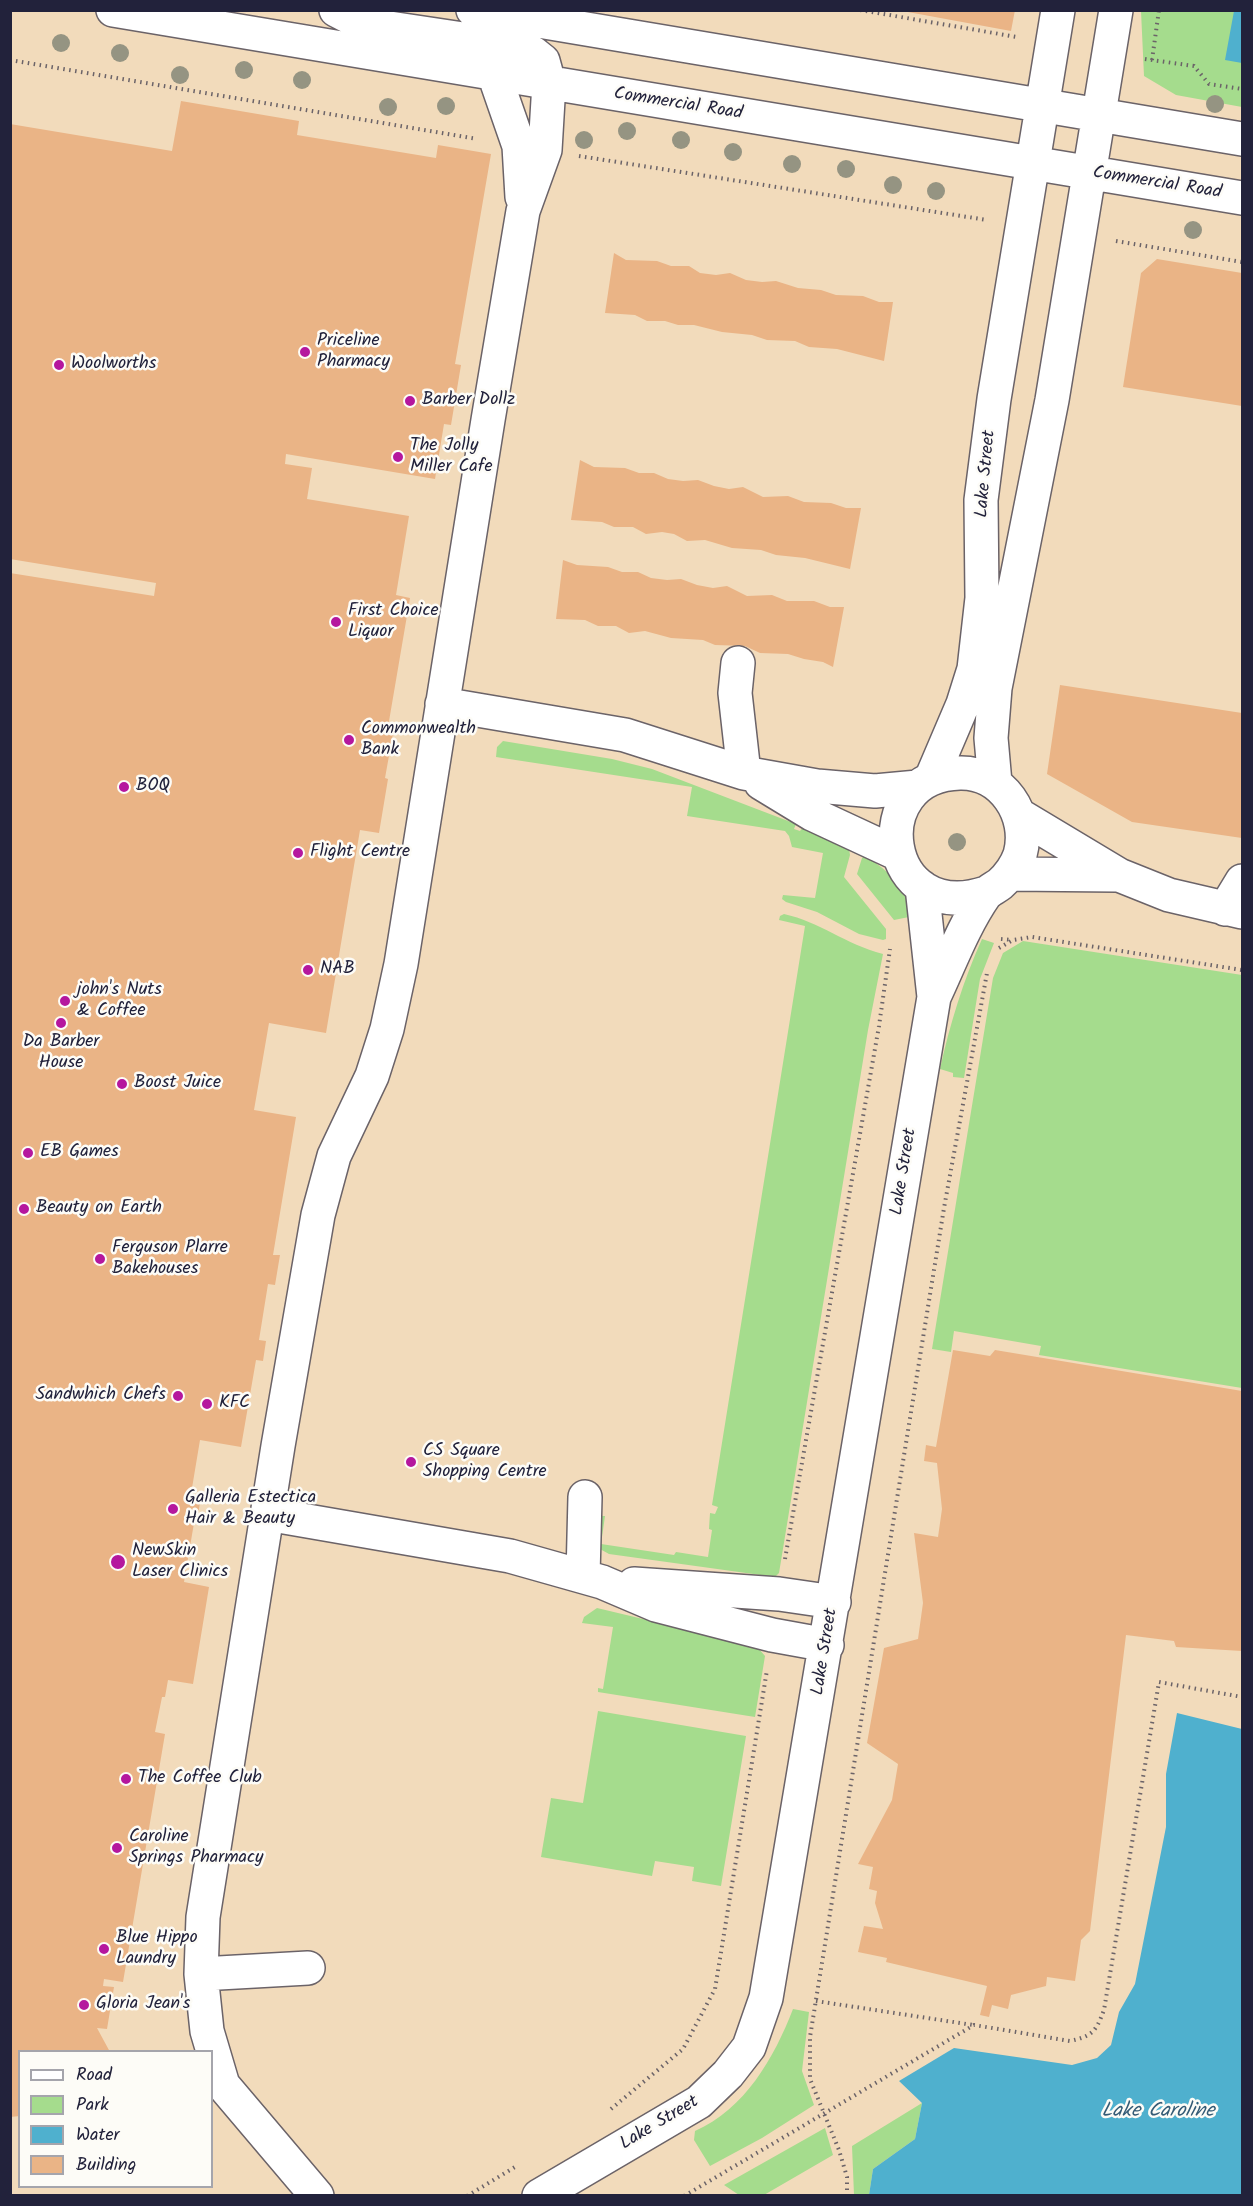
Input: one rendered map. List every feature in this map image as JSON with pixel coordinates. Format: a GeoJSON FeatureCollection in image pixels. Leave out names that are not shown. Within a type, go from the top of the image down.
{"type":"FeatureCollection","features":[{"type":"Feature","properties":{"kind":"street","name":"Commercial Road"},"geometry":{"type":"LineString","coordinates":[[113,10],[1242,198]]}},
{"type":"Feature","properties":{"kind":"street"},"geometry":{"type":"LineString","coordinates":[[213,2050],[207,2031],[201,1974],[203,1917],[267,1514],[318,1215],[334,1156],[372,1076],[387,1029],[401,964],[532,148],[549,83],[543,61],[533,53],[503,45],[363,24],[336,10]]}},
{"type":"Feature","properties":{"kind":"street"},"geometry":{"type":"LineString","coordinates":[[473,10],[1242,139]]}},
{"type":"Feature","properties":{"kind":"street","name":"Lake Street"},"geometry":{"type":"LineString","coordinates":[[924,783],[963,704],[974,669],[982,598],[981,500],[994,399],[1058,10]]}},
{"type":"Feature","properties":{"kind":"street"},"geometry":{"type":"LineString","coordinates":[[995,783],[991,734],[995,688],[1052,400],[1116,10]]}},
{"type":"Feature","properties":{"kind":"street"},"geometry":{"type":"LineString","coordinates":[[494,74],[532,148]]}},
{"type":"Feature","properties":{"kind":"street"},"geometry":{"type":"LineString","coordinates":[[738,663],[735,693],[744,772]]}},
{"type":"Feature","properties":{"kind":"street"},"geometry":{"type":"LineString","coordinates":[[442,704],[626,735],[744,772],[817,786],[874,791],[924,783],[947,773],[964,772],[980,776],[995,783],[1010,797],[1019,815],[1023,835],[1019,856],[998,883],[971,898],[954,899],[938,896],[922,887],[907,873],[898,854],[895,835],[898,818],[906,801],[924,783]]}},
{"type":"Feature","properties":{"kind":"street"},"geometry":{"type":"LineString","coordinates":[[744,772],[812,814],[898,854]]}},
{"type":"Feature","properties":{"kind":"street"},"geometry":{"type":"LineString","coordinates":[[1019,815],[1119,874],[1169,895],[1234,910],[1242,881]]}},
{"type":"Feature","properties":{"kind":"street"},"geometry":{"type":"LineString","coordinates":[[998,883],[1119,874]]}},
{"type":"Feature","properties":{"kind":"street","name":"Lake Street"},"geometry":{"type":"LineString","coordinates":[[934,998],[964,934],[998,883]]}},
{"type":"Feature","properties":{"kind":"street","name":"Lake Street"},"geometry":{"type":"LineString","coordinates":[[539,2196],[699,2102],[728,2074],[749,2047],[766,1998],[934,998],[922,887]]}},
{"type":"Feature","properties":{"kind":"street"},"geometry":{"type":"LineString","coordinates":[[585,1497],[592,1579]]}},
{"type":"Feature","properties":{"kind":"street"},"geometry":{"type":"LineString","coordinates":[[267,1514],[510,1556],[592,1579],[656,1605],[772,1635],[827,1645]]}},
{"type":"Feature","properties":{"kind":"street"},"geometry":{"type":"LineString","coordinates":[[592,1579],[779,1594],[834,1602]]}},
{"type":"Feature","properties":{"kind":"street"},"geometry":{"type":"LineString","coordinates":[[201,1974],[308,1968]]}},
{"type":"Feature","properties":{"kind":"street"},"geometry":{"type":"LineString","coordinates":[[213,2051],[223,2085],[299,2181],[317,2196]]}},
{"type":"Feature","properties":{"kind":"path"},"geometry":{"type":"LineString","coordinates":[[860,10],[997,33]]}},
{"type":"Feature","properties":{"kind":"path"},"geometry":{"type":"LineString","coordinates":[[1152,60],[1159,10]]}},
{"type":"Feature","properties":{"kind":"path"},"geometry":{"type":"LineString","coordinates":[[10,60],[532,148],[1023,226]]}},
{"type":"Feature","properties":{"kind":"path"},"geometry":{"type":"LineString","coordinates":[[1079,235],[1242,262]]}},
{"type":"Feature","properties":{"kind":"path"},"geometry":{"type":"LineString","coordinates":[[994,954],[1000,945],[1032,937],[1242,970]]}},
{"type":"Feature","properties":{"kind":"path"},"geometry":{"type":"LineString","coordinates":[[847,2196],[847,2177],[825,2112],[810,2079],[810,2037],[828,1915],[943,1220],[989,963]]}},
{"type":"Feature","properties":{"kind":"path"},"geometry":{"type":"LineString","coordinates":[[816,2001],[1070,2041],[1086,2038],[1097,2028],[1104,2010],[1159,1682],[1242,1697]]}},
{"type":"Feature","properties":{"kind":"path"},"geometry":{"type":"LineString","coordinates":[[684,2196],[974,2025]]}},
{"type":"Feature","properties":{"kind":"green space"},"geometry":{"type":"Polygon","coordinates":[[[1141,11],[1242,11],[1242,107],[1176,95],[1144,76],[1141,11]]]}},
{"type":"Feature","properties":{"kind":"green space"},"geometry":{"type":"Polygon","coordinates":[[[503,741],[612,759],[652,769],[796,824],[794,829],[800,831],[803,827],[849,849],[850,855],[844,877],[886,929],[886,939],[859,934],[817,912],[782,899],[783,895],[815,898],[823,853],[792,847],[785,831],[687,816],[692,787],[496,757],[497,747],[503,741]]]}},
{"type":"Feature","properties":{"kind":"green space"},"geometry":{"type":"Polygon","coordinates":[[[865,856],[883,868],[896,881],[906,896],[914,916],[894,920],[857,874],[862,858],[865,856]]]}},
{"type":"Feature","properties":{"kind":"green space"},"geometry":{"type":"Polygon","coordinates":[[[784,914],[809,922],[857,945],[883,954],[868,1030],[779,1573],[775,1577],[609,1554],[600,1549],[600,1516],[605,1516],[601,1544],[674,1555],[676,1552],[708,1557],[712,1530],[709,1529],[710,1513],[715,1514],[718,1507],[712,1505],[805,926],[779,920],[784,914]]]}},
{"type":"Feature","properties":{"kind":"green space"},"geometry":{"type":"Polygon","coordinates":[[[982,939],[994,943],[980,979],[964,1078],[953,1077],[953,1073],[940,1069],[958,1003],[982,939]]]}},
{"type":"Feature","properties":{"kind":"green space"},"geometry":{"type":"Polygon","coordinates":[[[1023,941],[1242,975],[1242,1388],[1039,1355],[1041,1346],[954,1331],[951,1352],[932,1349],[993,978],[1003,953],[1023,941]]]}},
{"type":"Feature","properties":{"kind":"green space"},"geometry":{"type":"Polygon","coordinates":[[[597,1608],[727,1639],[759,1649],[765,1656],[755,1717],[598,1692],[598,1688],[603,1689],[613,1627],[582,1623],[584,1617],[597,1608]]]}},
{"type":"Feature","properties":{"kind":"green space"},"geometry":{"type":"Polygon","coordinates":[[[598,1711],[746,1736],[721,1886],[692,1881],[694,1867],[655,1861],[652,1876],[541,1857],[551,1798],[583,1803],[598,1711]]]}},
{"type":"Feature","properties":{"kind":"green space"},"geometry":{"type":"Polygon","coordinates":[[[793,2009],[809,2012],[802,2071],[814,2105],[762,2138],[710,2166],[694,2140],[695,2131],[729,2110],[756,2080],[777,2046],[793,2009]]]}},
{"type":"Feature","properties":{"kind":"green space"},"geometry":{"type":"Polygon","coordinates":[[[922,2103],[915,2139],[873,2169],[869,2195],[854,2195],[852,2146],[922,2103]]]}},
{"type":"Feature","properties":{"kind":"green space"},"geometry":{"type":"Polygon","coordinates":[[[825,2128],[833,2155],[764,2195],[739,2195],[724,2185],[825,2128]]]}},
{"type":"Feature","properties":{"kind":"water"},"geometry":{"type":"Polygon","coordinates":[[[1234,11],[1242,11],[1242,63],[1225,60],[1234,11]]]}},
{"type":"Feature","properties":{"kind":"water","name":"Lake Caroline"},"geometry":{"type":"Polygon","coordinates":[[[1177,1713],[1242,1729],[1242,2195],[869,2195],[873,2169],[915,2139],[922,2103],[899,2081],[954,2048],[1072,2065],[1097,2058],[1111,2045],[1119,2012],[1135,1984],[1166,1827],[1166,1774],[1177,1713]]]}},
{"type":"Feature","properties":{"kind":"building"},"geometry":{"type":"Polygon","coordinates":[[[897,10],[1015,10],[1011,31],[897,10]]]}},
{"type":"Feature","properties":{"kind":"building"},"geometry":{"type":"Polygon","coordinates":[[[181,101],[299,121],[297,135],[436,158],[438,145],[491,154],[455,364],[461,365],[451,425],[444,424],[435,479],[286,454],[285,464],[312,468],[307,499],[409,516],[396,595],[410,598],[388,727],[394,728],[385,778],[388,779],[379,833],[360,830],[326,1033],[269,1023],[254,1110],[296,1117],[273,1255],[280,1255],[275,1285],[268,1284],[259,1340],[266,1341],[263,1361],[256,1360],[241,1447],[200,1440],[191,1494],[201,1495],[184,1582],[209,1587],[193,1684],[168,1680],[165,1697],[162,1697],[155,1732],[165,1734],[123,1982],[104,1979],[103,1986],[114,1987],[107,2029],[97,2028],[109,2050],[18,2050],[18,2116],[10,2117],[10,573],[154,596],[156,583],[10,559],[10,124],[172,151],[181,101]]]}},
{"type":"Feature","properties":{"kind":"building"},"geometry":{"type":"Polygon","coordinates":[[[614,253],[626,260],[657,261],[671,266],[689,266],[700,273],[716,275],[730,273],[746,280],[776,281],[798,288],[821,290],[836,295],[863,296],[879,302],[893,302],[884,361],[837,349],[809,347],[795,341],[767,340],[752,335],[722,332],[694,325],[647,321],[635,315],[605,313],[614,253]]]}},
{"type":"Feature","properties":{"kind":"building"},"geometry":{"type":"Polygon","coordinates":[[[1157,259],[1242,273],[1242,406],[1123,387],[1141,273],[1157,259]]]}},
{"type":"Feature","properties":{"kind":"building"},"geometry":{"type":"Polygon","coordinates":[[[580,460],[594,467],[625,468],[639,473],[654,473],[668,479],[698,480],[729,489],[743,487],[763,497],[788,496],[804,502],[831,503],[846,508],[861,508],[850,569],[761,550],[732,548],[705,540],[687,541],[674,534],[662,532],[646,534],[633,527],[614,527],[602,522],[571,520],[580,460]]]}},
{"type":"Feature","properties":{"kind":"building"},"geometry":{"type":"Polygon","coordinates":[[[563,560],[577,565],[608,567],[622,572],[638,572],[651,578],[681,579],[713,588],[727,586],[747,596],[772,595],[787,601],[814,601],[830,607],[844,607],[833,667],[823,662],[788,654],[760,653],[745,646],[715,645],[703,640],[671,638],[645,631],[629,633],[616,626],[598,626],[585,620],[556,619],[563,560]]]}},
{"type":"Feature","properties":{"kind":"building"},"geometry":{"type":"Polygon","coordinates":[[[1060,685],[1242,713],[1242,838],[1132,822],[1047,774],[1060,685]]]}},
{"type":"Feature","properties":{"kind":"building"},"geometry":{"type":"Polygon","coordinates":[[[953,1350],[990,1356],[995,1350],[1242,1391],[1242,1651],[1176,1647],[1174,1641],[1126,1635],[1090,1931],[1081,1940],[1075,1981],[1047,1977],[1046,1986],[1011,1995],[1008,2009],[992,2005],[989,2017],[980,2015],[987,1986],[886,1962],[887,1958],[858,1952],[864,1926],[883,1929],[875,1903],[877,1891],[869,1889],[873,1867],[858,1864],[892,1800],[898,1764],[867,1743],[884,1648],[918,1639],[923,1603],[914,1533],[938,1537],[942,1509],[937,1463],[924,1461],[926,1445],[936,1447],[953,1350]]]}},
{"type":"Feature","properties":{"kind":"place","name":"Priceline Pharmacy"},"geometry":{"type":"Point","coordinates":[305,352]}},
{"type":"Feature","properties":{"kind":"place","name":"Woolworths"},"geometry":{"type":"Point","coordinates":[59,365]}},
{"type":"Feature","properties":{"kind":"place","name":"Barber Dollz"},"geometry":{"type":"Point","coordinates":[410,401]}},
{"type":"Feature","properties":{"kind":"place","name":"The Jolly Miller Cafe"},"geometry":{"type":"Point","coordinates":[398,457]}},
{"type":"Feature","properties":{"kind":"place","name":"First Choice Liquor"},"geometry":{"type":"Point","coordinates":[336,622]}},
{"type":"Feature","properties":{"kind":"place","name":"Commonwealth Bank"},"geometry":{"type":"Point","coordinates":[349,740]}},
{"type":"Feature","properties":{"kind":"place","name":"BOQ"},"geometry":{"type":"Point","coordinates":[124,787]}},
{"type":"Feature","properties":{"kind":"place","name":"Flight Centre"},"geometry":{"type":"Point","coordinates":[298,853]}},
{"type":"Feature","properties":{"kind":"place","name":"NAB"},"geometry":{"type":"Point","coordinates":[308,970]}},
{"type":"Feature","properties":{"kind":"place","name":"john's Nuts & Coffee"},"geometry":{"type":"Point","coordinates":[65,1001]}},
{"type":"Feature","properties":{"kind":"place","name":"Da Barber House"},"geometry":{"type":"Point","coordinates":[61,1023]}},
{"type":"Feature","properties":{"kind":"place","name":"Boost Juice"},"geometry":{"type":"Point","coordinates":[122,1084]}},
{"type":"Feature","properties":{"kind":"place","name":"EB Games"},"geometry":{"type":"Point","coordinates":[28,1153]}},
{"type":"Feature","properties":{"kind":"place","name":"Beauty on Earth"},"geometry":{"type":"Point","coordinates":[24,1209]}},
{"type":"Feature","properties":{"kind":"place","name":"Ferguson Plarre Bakehouses"},"geometry":{"type":"Point","coordinates":[100,1259]}},
{"type":"Feature","properties":{"kind":"place","name":"Sandwhich Chefs"},"geometry":{"type":"Point","coordinates":[178,1396]}},
{"type":"Feature","properties":{"kind":"place","name":"KFC"},"geometry":{"type":"Point","coordinates":[207,1404]}},
{"type":"Feature","properties":{"kind":"place","name":"CS Square Shopping Centre"},"geometry":{"type":"Point","coordinates":[411,1462]}},
{"type":"Feature","properties":{"kind":"place","name":"Galleria Estectica Hair & Beauty"},"geometry":{"type":"Point","coordinates":[173,1509]}},
{"type":"Feature","properties":{"kind":"place","name":"NewSkin Laser Clinics"},"geometry":{"type":"Point","coordinates":[118,1562]}},
{"type":"Feature","properties":{"kind":"place","name":"The Coffee Club"},"geometry":{"type":"Point","coordinates":[126,1779]}},
{"type":"Feature","properties":{"kind":"place","name":"Caroline Springs Pharmacy"},"geometry":{"type":"Point","coordinates":[117,1848]}},
{"type":"Feature","properties":{"kind":"place","name":"Blue Hippo Laundry"},"geometry":{"type":"Point","coordinates":[104,1949]}},
{"type":"Feature","properties":{"kind":"place","name":"Gloria Jean's"},"geometry":{"type":"Point","coordinates":[84,2005]}}]}
